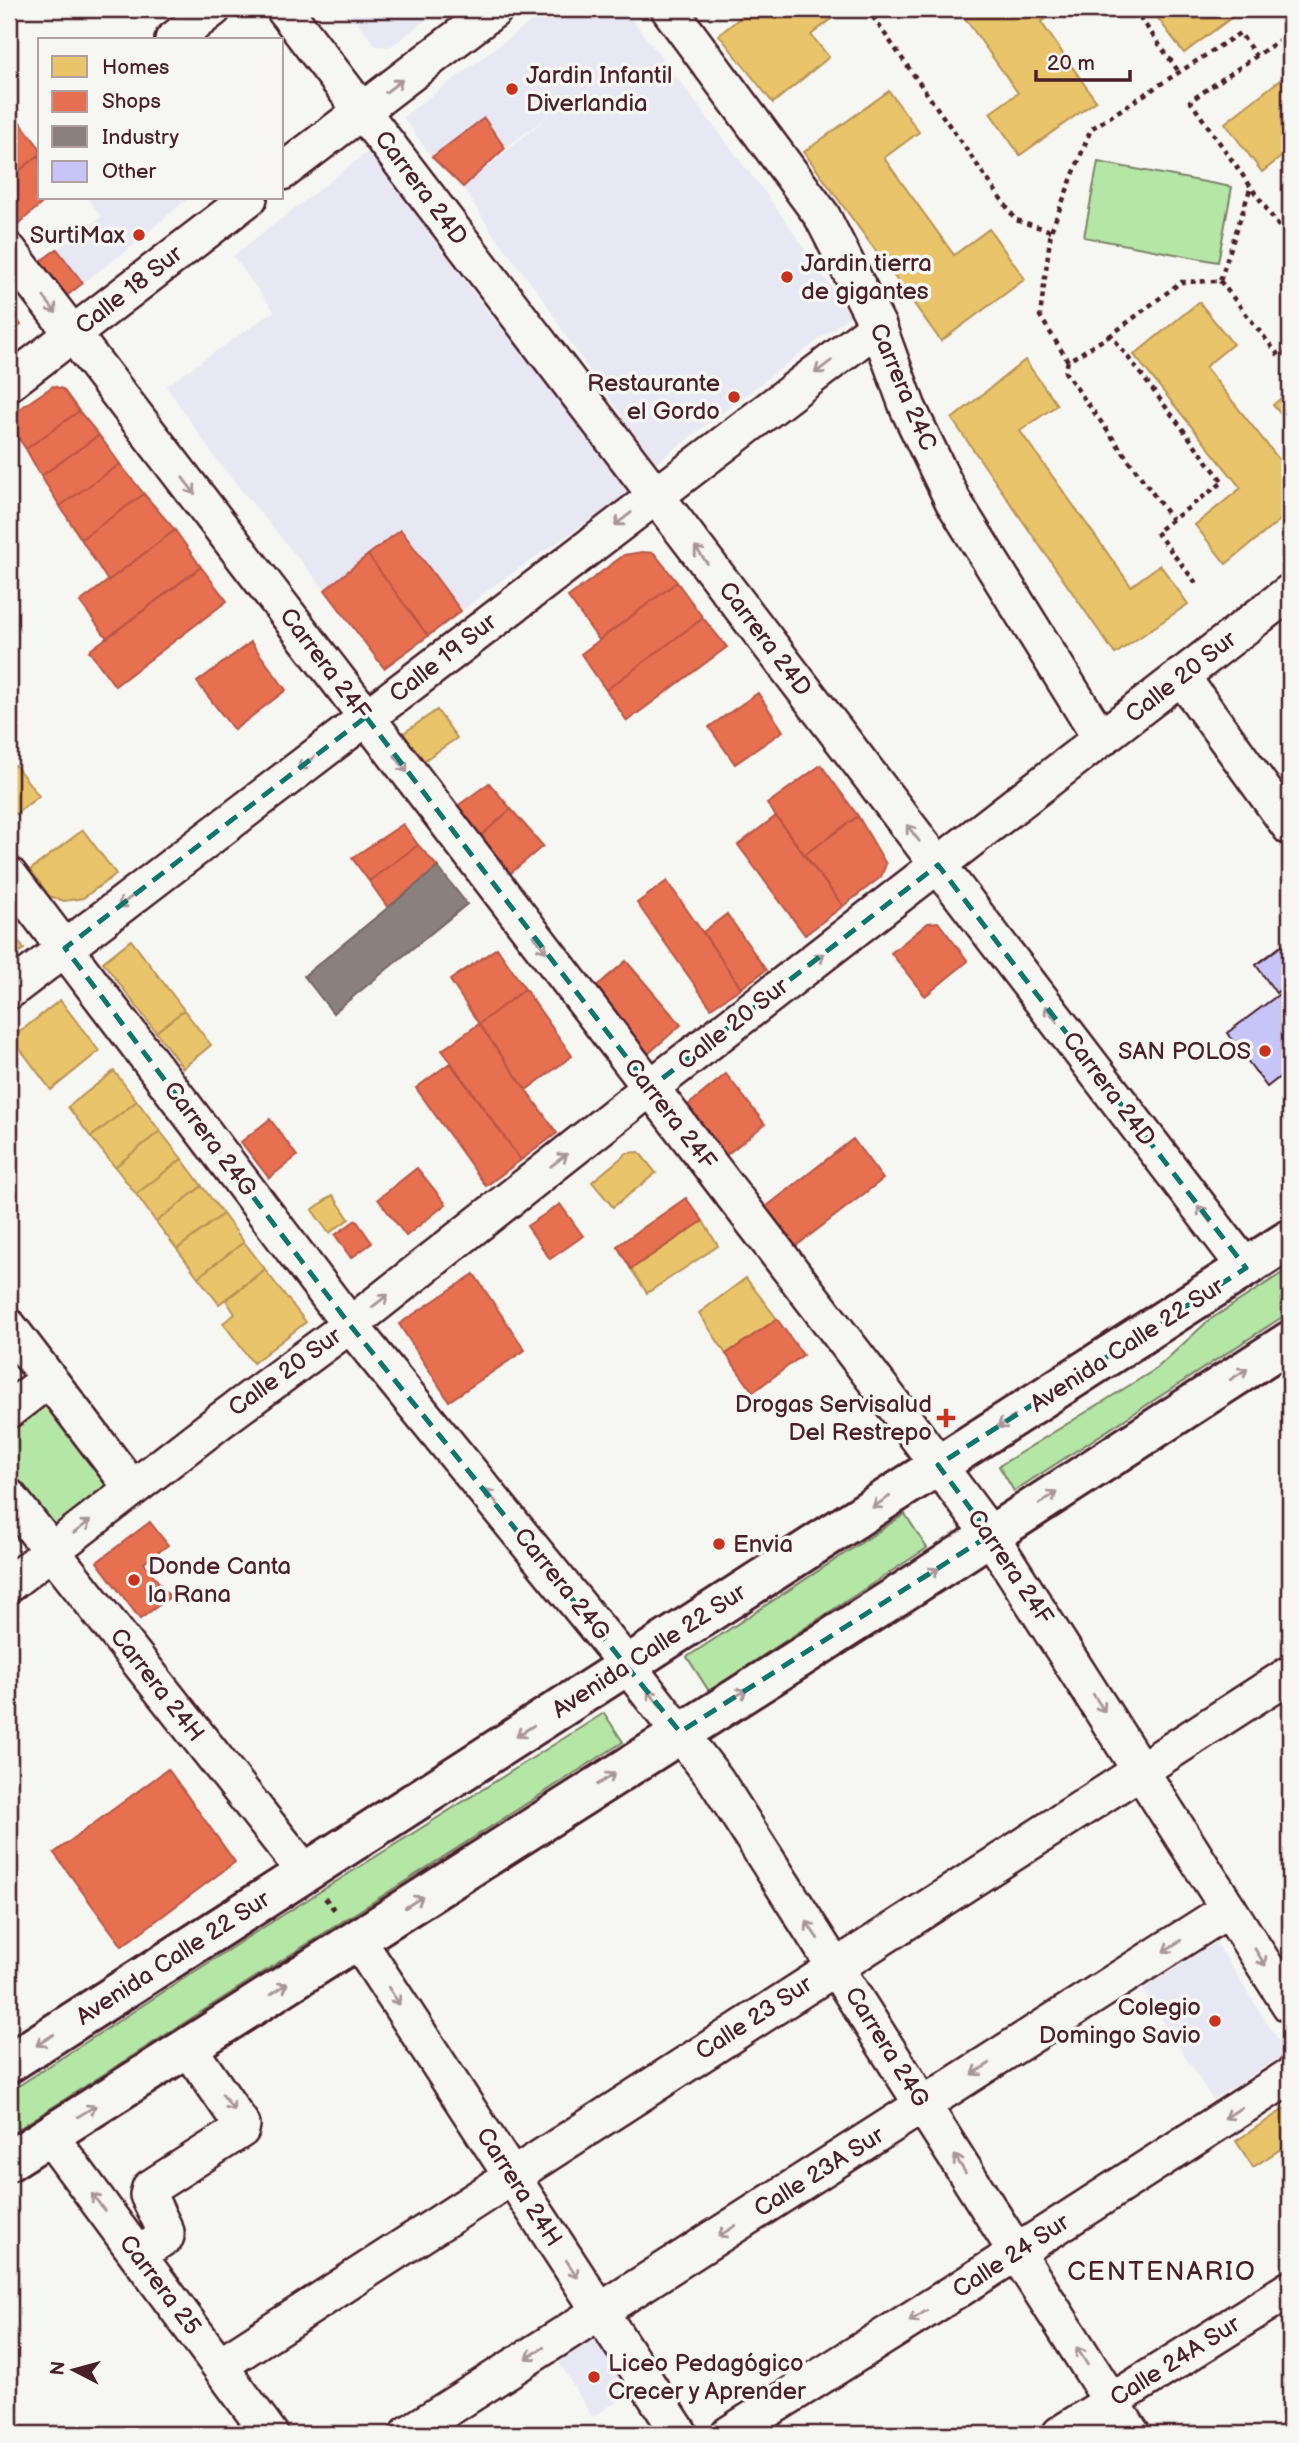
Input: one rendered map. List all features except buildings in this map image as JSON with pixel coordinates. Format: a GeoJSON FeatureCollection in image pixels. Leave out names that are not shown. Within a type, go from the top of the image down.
{"type":"FeatureCollection","features":[{"type":"Feature","properties":{"kind":"main road","name":"Avenida Calle 22 Sur"},"geometry":{"type":"LineString","coordinates":[[9,2063],[1290,1240]]}},
{"type":"Feature","properties":{"kind":"main road"},"geometry":{"type":"LineString","coordinates":[[9,2161],[1290,1341]]}},
{"type":"Feature","properties":{"kind":"street"},"geometry":{"type":"LineString","coordinates":[[176,38],[213,9]]}},
{"type":"Feature","properties":{"kind":"street","name":"Carrera 24D"},"geometry":{"type":"LineString","coordinates":[[284,9],[1246,1268]]}},
{"type":"Feature","properties":{"kind":"street"},"geometry":{"type":"LineString","coordinates":[[284,170],[495,9]]}},
{"type":"Feature","properties":{"kind":"street","name":"Carrera 24C"},"geometry":{"type":"LineString","coordinates":[[669,9],[822,216],[878,326],[908,408],[953,501],[1101,739]]}},
{"type":"Feature","properties":{"kind":"street","name":"Calle 18 Sur"},"geometry":{"type":"LineString","coordinates":[[9,383],[246,200]]}},
{"type":"Feature","properties":{"kind":"street","name":"Carrera 24F"},"geometry":{"type":"LineString","coordinates":[[9,251],[939,1465],[990,1535],[1290,2005]]}},
{"type":"Feature","properties":{"kind":"street","name":"Calle 19 Sur"},"geometry":{"type":"LineString","coordinates":[[9,991],[878,326]]}},
{"type":"Feature","properties":{"kind":"street","name":"Calle 20 Sur"},"geometry":{"type":"LineString","coordinates":[[9,1584],[350,1325],[650,1088],[1290,592]]}},
{"type":"Feature","properties":{"kind":"street"},"geometry":{"type":"LineString","coordinates":[[1181,677],[1290,827]]}},
{"type":"Feature","properties":{"kind":"street","name":"Carrera 24G"},"geometry":{"type":"LineString","coordinates":[[9,875],[350,1325],[627,1665],[716,1780],[1132,2434]]}},
{"type":"Feature","properties":{"kind":"street"},"geometry":{"type":"LineString","coordinates":[[9,1327],[132,1488]]}},
{"type":"Feature","properties":{"kind":"street"},"geometry":{"type":"LineString","coordinates":[[9,1410],[49,1379]]}},
{"type":"Feature","properties":{"kind":"street","name":"Carrera 24H"},"geometry":{"type":"LineString","coordinates":[[9,1497],[306,1872]]}},
{"type":"Feature","properties":{"kind":"street","name":"Calle 23 Sur"},"geometry":{"type":"LineString","coordinates":[[220,2365],[1290,1674]]}},
{"type":"Feature","properties":{"kind":"street","name":"Calle 23A Sur"},"geometry":{"type":"LineString","coordinates":[[408,2434],[1229,1909]]}},
{"type":"Feature","properties":{"kind":"street","name":"Carrera 24H"},"geometry":{"type":"LineString","coordinates":[[357,1939],[680,2434]]}},
{"type":"Feature","properties":{"kind":"street"},"geometry":{"type":"LineString","coordinates":[[138,2255],[166,2236],[148,2195],[150,2188],[241,2130],[242,2124],[188,2047]]}},
{"type":"Feature","properties":{"kind":"street","name":"Calle 24 Sur"},"geometry":{"type":"LineString","coordinates":[[729,2434],[1017,2253],[1290,2076]]}},
{"type":"Feature","properties":{"kind":"street","name":"Carrera 25"},"geometry":{"type":"LineString","coordinates":[[49,2135],[270,2434]]}},
{"type":"Feature","properties":{"kind":"street","name":"Calle 24A Sur"},"geometry":{"type":"LineString","coordinates":[[1060,2434],[1290,2289]]}},
{"type":"Feature","properties":{"kind":"path"},"geometry":{"type":"LineString","coordinates":[[870,9],[868,10],[1016,220],[1051,231]]}},
{"type":"Feature","properties":{"kind":"path"},"geometry":{"type":"LineString","coordinates":[[1134,9],[1179,72]]}},
{"type":"Feature","properties":{"kind":"path"},"geometry":{"type":"LineString","coordinates":[[1068,361],[1040,316],[1051,231],[1091,129],[1240,33],[1256,56]]}},
{"type":"Feature","properties":{"kind":"path"},"geometry":{"type":"LineString","coordinates":[[1290,33],[1190,101],[1290,242]]}},
{"type":"Feature","properties":{"kind":"path"},"geometry":{"type":"LineString","coordinates":[[1220,282],[1251,186]]}},
{"type":"Feature","properties":{"kind":"path"},"geometry":{"type":"LineString","coordinates":[[1172,520],[1065,372],[1068,361],[1111,335],[1181,282],[1220,282]]}},
{"type":"Feature","properties":{"kind":"path"},"geometry":{"type":"LineString","coordinates":[[1220,282],[1280,357],[1290,349]]}},
{"type":"Feature","properties":{"kind":"path"},"geometry":{"type":"LineString","coordinates":[[1111,335],[1223,482],[1156,532],[1196,583]]}},
{"type":"Feature","properties":{"kind":"path"},"geometry":{"type":"LineString","coordinates":[[306,1872],[357,1939]]}},
{"type":"Feature","properties":{"kind":"highlighted area"},"geometry":{"type":"Polygon","coordinates":[[[366,717],[650,1088],[938,865],[1246,1268],[938,1465],[990,1535],[680,1732],[350,1325],[65,948],[366,717]]]}},
{"type":"Feature","properties":{"kind":"shaded area"},"geometry":{"type":"Polygon","coordinates":[[[347,9],[441,9],[390,47],[376,46],[347,9]]]}},
{"type":"Feature","properties":{"kind":"shaded area"},"geometry":{"type":"Polygon","coordinates":[[[548,9],[624,9],[772,202],[851,315],[656,463],[463,187],[551,114],[505,148],[484,118],[432,157],[403,117],[548,9]]]}},
{"type":"Feature","properties":{"kind":"shaded area"},"geometry":{"type":"Polygon","coordinates":[[[369,151],[490,315],[529,360],[631,492],[493,586],[461,611],[401,530],[325,590],[219,463],[166,386],[274,311],[233,256],[369,151]]]}},
{"type":"Feature","properties":{"kind":"shaded area"},"geometry":{"type":"Polygon","coordinates":[[[89,200],[186,200],[126,251],[83,283],[57,249],[101,217],[89,200]]]}},
{"type":"Feature","properties":{"kind":"shaded area","name":"Colegio Domingo Savio"},"geometry":{"type":"Polygon","coordinates":[[[1216,1942],[1286,2053],[1213,2100],[1143,1989],[1216,1942]]]}},
{"type":"Feature","properties":{"kind":"shaded area","name":"Liceo Pedagógico Crecer y Aprender"},"geometry":{"type":"Polygon","coordinates":[[[596,2336],[631,2393],[592,2417],[558,2360],[596,2336]]]}},
{"type":"Feature","properties":{"kind":"green space"},"geometry":{"type":"Polygon","coordinates":[[[1098,162],[1232,187],[1218,262],[1084,237],[1098,162]]]}},
{"type":"Feature","properties":{"kind":"green space"},"geometry":{"type":"Polygon","coordinates":[[[1290,1268],[1290,1312],[1014,1491],[999,1466],[1156,1369],[1208,1321],[1290,1268]]]}},
{"type":"Feature","properties":{"kind":"green space"},"geometry":{"type":"Polygon","coordinates":[[[43,1401],[109,1490],[51,1533],[9,1476],[9,1427],[43,1401]]]}},
{"type":"Feature","properties":{"kind":"green space"},"geometry":{"type":"Polygon","coordinates":[[[905,1514],[927,1548],[709,1691],[687,1657],[905,1514]]]}},
{"type":"Feature","properties":{"kind":"green space"},"geometry":{"type":"Polygon","coordinates":[[[604,1713],[623,1742],[9,2135],[9,2092],[248,1937],[604,1713]]]}},
{"type":"Feature","properties":{"kind":"place","name":"Jardin Infantil Diverlandia"},"geometry":{"type":"Point","coordinates":[512,89]}},
{"type":"Feature","properties":{"kind":"place","name":"SurtiMax"},"geometry":{"type":"Point","coordinates":[139,235]}},
{"type":"Feature","properties":{"kind":"place","name":"Jardin tierra de gigantes"},"geometry":{"type":"Point","coordinates":[787,277]}},
{"type":"Feature","properties":{"kind":"place","name":"Restaurante el Gordo"},"geometry":{"type":"Point","coordinates":[734,397]}},
{"type":"Feature","properties":{"kind":"place","name":"SAN POLOS"},"geometry":{"type":"Point","coordinates":[1265,1051]}},
{"type":"Feature","properties":{"kind":"place","name":"Drogas Servisalud Del Restrepo"},"geometry":{"type":"Point","coordinates":[946,1418]}},
{"type":"Feature","properties":{"kind":"place","name":"Envia"},"geometry":{"type":"Point","coordinates":[719,1544]}},
{"type":"Feature","properties":{"kind":"place","name":"Donde Canta la Rana"},"geometry":{"type":"Point","coordinates":[134,1580]}},
{"type":"Feature","properties":{"kind":"place","name":"Colegio Domingo Savio"},"geometry":{"type":"Point","coordinates":[1215,2021]}},
{"type":"Feature","properties":{"kind":"place","name":"Liceo Pedagógico Crecer y Aprender"},"geometry":{"type":"Point","coordinates":[594,2377]}},
{"type":"Feature","properties":{"kind":"district","name":"CENTENARIO"},"geometry":{"type":"Point","coordinates":[1162,2272]}}]}
